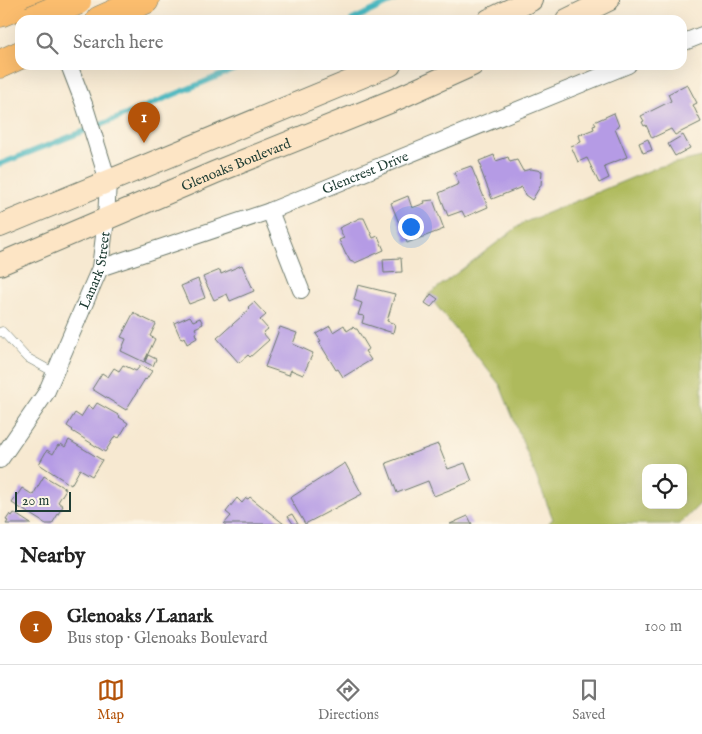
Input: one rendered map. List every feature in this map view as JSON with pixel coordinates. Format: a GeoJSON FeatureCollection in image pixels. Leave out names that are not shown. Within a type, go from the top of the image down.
{"type":"FeatureCollection","features":[{"type":"Feature","properties":{"kind":"highway"},"geometry":{"type":"LineString","coordinates":[[24,10],[78,0]]}},
{"type":"Feature","properties":{"kind":"highway"},"geometry":{"type":"LineString","coordinates":[[111,15],[145,0]]}},
{"type":"Feature","properties":{"kind":"highway"},"geometry":{"type":"LineString","coordinates":[[0,33],[15,19]]}},
{"type":"Feature","properties":{"kind":"highway"},"geometry":{"type":"LineString","coordinates":[[0,64],[15,56]]}},
{"type":"Feature","properties":{"kind":"main road"},"geometry":{"type":"LineString","coordinates":[[500,15],[531,0]]}},
{"type":"Feature","properties":{"kind":"main road"},"geometry":{"type":"LineString","coordinates":[[577,15],[608,0]]}},
{"type":"Feature","properties":{"kind":"main road"},"geometry":{"type":"LineString","coordinates":[[0,226],[378,70]]}},
{"type":"Feature","properties":{"kind":"main road","name":"Glenoaks Boulevard"},"geometry":{"type":"LineString","coordinates":[[0,264],[216,172],[392,101],[461,70]]}},
{"type":"Feature","properties":{"kind":"street"},"geometry":{"type":"LineString","coordinates":[[24,10],[37,15]]}},
{"type":"Feature","properties":{"kind":"street"},"geometry":{"type":"LineString","coordinates":[[687,41],[702,35]]}},
{"type":"Feature","properties":{"kind":"street","name":"Lanark Street"},"geometry":{"type":"LineString","coordinates":[[0,460],[46,393],[100,268],[106,220],[108,181],[84,104],[70,70]]}},
{"type":"Feature","properties":{"kind":"street","name":"Glencrest Drive"},"geometry":{"type":"LineString","coordinates":[[100,268],[270,211],[616,70]]}},
{"type":"Feature","properties":{"kind":"street"},"geometry":{"type":"LineString","coordinates":[[270,211],[301,290]]}},
{"type":"Feature","properties":{"kind":"lane"},"geometry":{"type":"LineString","coordinates":[[0,332],[2,331],[26,357],[55,373]]}},
{"type":"Feature","properties":{"kind":"green space"},"geometry":{"type":"Polygon","coordinates":[[[702,157],[702,502],[680,524],[547,524],[553,519],[500,385],[428,295],[523,223],[658,167],[702,157]]]}},
{"type":"Feature","properties":{"kind":"building"},"geometry":{"type":"Polygon","coordinates":[[[687,84],[697,103],[693,105],[701,122],[675,135],[671,129],[652,138],[646,125],[644,126],[642,122],[644,121],[641,116],[671,101],[668,94],[687,84]]]}},
{"type":"Feature","properties":{"kind":"building"},"geometry":{"type":"Polygon","coordinates":[[[614,113],[619,126],[615,128],[627,157],[604,166],[609,178],[599,183],[587,158],[578,162],[571,146],[581,142],[579,135],[594,129],[593,126],[596,125],[594,122],[614,113]]]}},
{"type":"Feature","properties":{"kind":"building"},"geometry":{"type":"Polygon","coordinates":[[[683,135],[690,148],[675,156],[668,144],[683,135]]]}},
{"type":"Feature","properties":{"kind":"building"},"geometry":{"type":"Polygon","coordinates":[[[648,139],[652,150],[643,153],[639,143],[648,139]]]}},
{"type":"Feature","properties":{"kind":"building"},"geometry":{"type":"Polygon","coordinates":[[[494,155],[496,161],[508,157],[510,162],[517,160],[523,171],[531,169],[542,171],[541,185],[532,200],[525,195],[522,187],[492,199],[479,161],[494,155]]]}},
{"type":"Feature","properties":{"kind":"building"},"geometry":{"type":"Polygon","coordinates":[[[471,166],[488,207],[465,217],[462,211],[448,216],[439,193],[459,184],[454,172],[471,166]]]}},
{"type":"Feature","properties":{"kind":"building"},"geometry":{"type":"Polygon","coordinates":[[[408,196],[412,208],[425,203],[424,201],[433,200],[444,229],[407,243],[391,203],[408,196]]]}},
{"type":"Feature","properties":{"kind":"building"},"geometry":{"type":"Polygon","coordinates":[[[364,218],[373,238],[378,236],[384,250],[355,263],[350,261],[339,240],[344,238],[339,228],[364,218]]]}},
{"type":"Feature","properties":{"kind":"building"},"geometry":{"type":"Polygon","coordinates":[[[401,258],[402,272],[384,273],[383,259],[401,258]]]}},
{"type":"Feature","properties":{"kind":"building"},"geometry":{"type":"Polygon","coordinates":[[[242,265],[254,291],[230,301],[227,294],[214,300],[203,277],[220,270],[221,274],[242,265]]]}},
{"type":"Feature","properties":{"kind":"building"},"geometry":{"type":"Polygon","coordinates":[[[198,279],[205,298],[189,304],[181,286],[198,279]]]}},
{"type":"Feature","properties":{"kind":"building"},"geometry":{"type":"Polygon","coordinates":[[[358,285],[395,294],[387,321],[395,324],[393,333],[362,323],[364,316],[358,315],[362,303],[354,300],[358,285]]]}},
{"type":"Feature","properties":{"kind":"building"},"geometry":{"type":"Polygon","coordinates":[[[431,294],[438,299],[431,307],[425,303],[431,294]]]}},
{"type":"Feature","properties":{"kind":"building"},"geometry":{"type":"Polygon","coordinates":[[[254,302],[266,315],[260,320],[268,329],[263,333],[269,340],[250,357],[248,355],[239,363],[217,338],[250,309],[248,307],[254,302]]]}},
{"type":"Feature","properties":{"kind":"building"},"geometry":{"type":"Polygon","coordinates":[[[134,312],[156,324],[150,336],[155,339],[144,362],[121,351],[126,339],[121,337],[134,312]]]}},
{"type":"Feature","properties":{"kind":"building"},"geometry":{"type":"Polygon","coordinates":[[[190,316],[193,321],[200,318],[203,324],[195,328],[197,338],[187,344],[184,337],[181,339],[174,323],[190,316]]]}},
{"type":"Feature","properties":{"kind":"building"},"geometry":{"type":"Polygon","coordinates":[[[344,325],[347,331],[353,327],[357,329],[369,349],[365,351],[371,360],[343,377],[338,369],[336,370],[316,334],[330,326],[333,332],[344,325]]]}},
{"type":"Feature","properties":{"kind":"building"},"geometry":{"type":"Polygon","coordinates":[[[280,327],[297,333],[293,344],[313,353],[303,375],[291,370],[289,375],[265,367],[280,327]]]}},
{"type":"Feature","properties":{"kind":"building"},"geometry":{"type":"Polygon","coordinates":[[[148,355],[156,359],[153,366],[145,362],[148,355]]]}},
{"type":"Feature","properties":{"kind":"building"},"geometry":{"type":"Polygon","coordinates":[[[123,365],[136,371],[141,365],[152,371],[126,410],[92,389],[102,373],[108,377],[114,368],[119,371],[123,365]]]}},
{"type":"Feature","properties":{"kind":"building"},"geometry":{"type":"Polygon","coordinates":[[[97,403],[120,416],[128,423],[119,438],[115,436],[105,452],[67,426],[75,413],[81,417],[88,406],[93,409],[97,403]]]}},
{"type":"Feature","properties":{"kind":"building"},"geometry":{"type":"Polygon","coordinates":[[[69,440],[102,460],[92,476],[80,469],[71,485],[39,464],[47,450],[53,454],[58,445],[60,446],[61,444],[65,447],[69,440]]]}},
{"type":"Feature","properties":{"kind":"building"},"geometry":{"type":"Polygon","coordinates":[[[438,444],[448,469],[465,463],[472,481],[434,496],[428,481],[397,493],[386,463],[438,444]]]}},
{"type":"Feature","properties":{"kind":"building"},"geometry":{"type":"Polygon","coordinates":[[[345,463],[362,494],[305,524],[290,498],[345,463]]]}},
{"type":"Feature","properties":{"kind":"building"},"geometry":{"type":"Polygon","coordinates":[[[44,476],[66,489],[58,502],[63,506],[52,524],[46,524],[12,503],[22,488],[33,495],[44,476]]]}},
{"type":"Feature","properties":{"kind":"building"},"geometry":{"type":"Polygon","coordinates":[[[250,497],[284,524],[224,524],[231,516],[226,512],[237,498],[242,503],[246,498],[250,497]]]}},
{"type":"Feature","properties":{"kind":"building"},"geometry":{"type":"Polygon","coordinates":[[[14,513],[31,524],[6,524],[10,514],[12,516],[14,513]]]}},
{"type":"Feature","properties":{"kind":"building"},"geometry":{"type":"Polygon","coordinates":[[[292,514],[298,524],[293,524],[288,516],[292,514]]]}},
{"type":"Feature","properties":{"kind":"building"},"geometry":{"type":"Polygon","coordinates":[[[468,516],[472,524],[450,524],[468,516]]]}},
{"type":"Feature","properties":{"kind":"waterway"},"geometry":{"type":"LineString","coordinates":[[363,15],[395,0]]}},
{"type":"Feature","properties":{"kind":"waterway"},"geometry":{"type":"LineString","coordinates":[[0,164],[233,70]]}},
{"type":"Feature","properties":{"kind":"place","name":"Glenoaks / Lanark"},"geometry":{"type":"Point","coordinates":[144,143]}}]}
